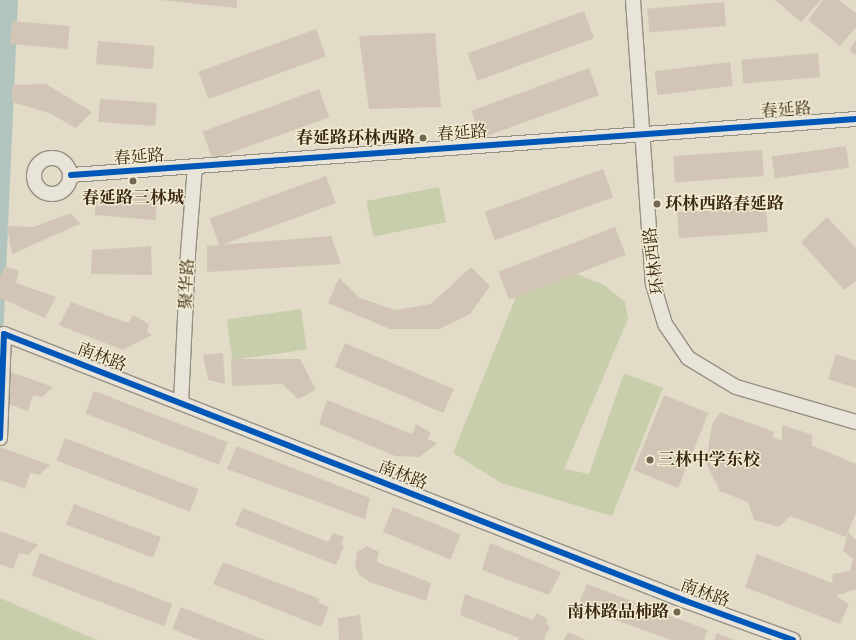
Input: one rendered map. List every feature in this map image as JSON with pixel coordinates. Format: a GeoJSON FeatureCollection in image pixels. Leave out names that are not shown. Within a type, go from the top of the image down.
{"type":"FeatureCollection","features":[{"type":"Feature","properties":{"kind":"street","name":"环林西路"},"geometry":{"type":"LineString","coordinates":[[633,0],[653,284],[665,324],[688,358],[736,387],[856,422]]}},
{"type":"Feature","properties":{"kind":"street","name":"春延路"},"geometry":{"type":"LineString","coordinates":[[71,175],[856,119]]}},
{"type":"Feature","properties":{"kind":"street","name":"聚华路"},"geometry":{"type":"LineString","coordinates":[[182,403],[188,253],[195,166]]}},
{"type":"Feature","properties":{"kind":"street","name":"南林路"},"geometry":{"type":"LineString","coordinates":[[0,438],[4,334],[683,600],[793,640]]}},
{"type":"Feature","properties":{"kind":"green space"},"geometry":{"type":"Polygon","coordinates":[[[439,187],[446,222],[373,236],[366,201],[439,187]]]}},
{"type":"Feature","properties":{"kind":"green space"},"geometry":{"type":"Polygon","coordinates":[[[547,272],[572,272],[604,285],[625,302],[628,319],[564,469],[589,474],[624,373],[663,388],[612,516],[501,483],[453,453],[522,282],[547,272]]]}},
{"type":"Feature","properties":{"kind":"green space"},"geometry":{"type":"Polygon","coordinates":[[[301,309],[307,350],[232,360],[227,319],[301,309]]]}},
{"type":"Feature","properties":{"kind":"green space"},"geometry":{"type":"Polygon","coordinates":[[[0,598],[97,640],[0,640],[0,598]]]}},
{"type":"Feature","properties":{"kind":"water"},"geometry":{"type":"Polygon","coordinates":[[[0,0],[18,0],[0,409],[0,0]]]}},
{"type":"Feature","properties":{"kind":"building"},"geometry":{"type":"Polygon","coordinates":[[[160,0],[237,0],[237,8],[160,0]]]}},
{"type":"Feature","properties":{"kind":"building"},"geometry":{"type":"Polygon","coordinates":[[[775,0],[821,0],[801,22],[775,0]]]}},
{"type":"Feature","properties":{"kind":"building"},"geometry":{"type":"Polygon","coordinates":[[[823,0],[838,0],[856,13],[856,27],[840,46],[808,20],[823,0]]]}},
{"type":"Feature","properties":{"kind":"building"},"geometry":{"type":"Polygon","coordinates":[[[724,2],[726,26],[649,33],[647,9],[724,2]]]}},
{"type":"Feature","properties":{"kind":"building"},"geometry":{"type":"Polygon","coordinates":[[[584,11],[594,38],[477,81],[467,53],[584,11]]]}},
{"type":"Feature","properties":{"kind":"building"},"geometry":{"type":"Polygon","coordinates":[[[12,21],[70,26],[68,49],[10,44],[12,21]]]}},
{"type":"Feature","properties":{"kind":"building"},"geometry":{"type":"Polygon","coordinates":[[[316,29],[326,56],[208,99],[199,72],[316,29]]]}},
{"type":"Feature","properties":{"kind":"building"},"geometry":{"type":"Polygon","coordinates":[[[435,33],[441,107],[369,109],[359,36],[435,33]]]}},
{"type":"Feature","properties":{"kind":"building"},"geometry":{"type":"Polygon","coordinates":[[[856,40],[856,55],[849,50],[856,40]]]}},
{"type":"Feature","properties":{"kind":"building"},"geometry":{"type":"Polygon","coordinates":[[[98,41],[155,46],[153,69],[96,64],[98,41]]]}},
{"type":"Feature","properties":{"kind":"building"},"geometry":{"type":"Polygon","coordinates":[[[818,53],[820,77],[743,84],[741,60],[818,53]]]}},
{"type":"Feature","properties":{"kind":"building"},"geometry":{"type":"Polygon","coordinates":[[[730,62],[733,86],[657,95],[655,71],[730,62]]]}},
{"type":"Feature","properties":{"kind":"building"},"geometry":{"type":"Polygon","coordinates":[[[589,68],[599,95],[481,138],[472,111],[589,68]]]}},
{"type":"Feature","properties":{"kind":"building"},"geometry":{"type":"Polygon","coordinates":[[[46,84],[92,112],[76,128],[49,113],[12,102],[12,85],[46,84]]]}},
{"type":"Feature","properties":{"kind":"building"},"geometry":{"type":"Polygon","coordinates":[[[319,89],[329,117],[213,160],[202,131],[319,89]]]}},
{"type":"Feature","properties":{"kind":"building"},"geometry":{"type":"Polygon","coordinates":[[[100,99],[157,103],[155,126],[98,122],[100,99]]]}},
{"type":"Feature","properties":{"kind":"building"},"geometry":{"type":"Polygon","coordinates":[[[846,146],[849,168],[775,178],[772,156],[846,146]]]}},
{"type":"Feature","properties":{"kind":"building"},"geometry":{"type":"Polygon","coordinates":[[[762,150],[764,176],[675,182],[673,156],[762,150]]]}},
{"type":"Feature","properties":{"kind":"building"},"geometry":{"type":"Polygon","coordinates":[[[603,169],[613,197],[495,240],[485,212],[603,169]]]}},
{"type":"Feature","properties":{"kind":"building"},"geometry":{"type":"Polygon","coordinates":[[[326,176],[336,203],[219,246],[209,218],[326,176]]]}},
{"type":"Feature","properties":{"kind":"building"},"geometry":{"type":"Polygon","coordinates":[[[97,188],[158,193],[155,220],[95,215],[97,188]]]}},
{"type":"Feature","properties":{"kind":"building"},"geometry":{"type":"Polygon","coordinates":[[[766,206],[768,232],[679,238],[677,212],[766,206]]]}},
{"type":"Feature","properties":{"kind":"building"},"geometry":{"type":"Polygon","coordinates":[[[71,213],[80,224],[12,254],[7,226],[33,227],[71,213]]]}},
{"type":"Feature","properties":{"kind":"building"},"geometry":{"type":"Polygon","coordinates":[[[827,217],[856,248],[856,281],[844,290],[801,242],[827,217]]]}},
{"type":"Feature","properties":{"kind":"building"},"geometry":{"type":"Polygon","coordinates":[[[615,227],[626,255],[509,300],[498,272],[615,227]]]}},
{"type":"Feature","properties":{"kind":"building"},"geometry":{"type":"Polygon","coordinates":[[[331,236],[341,264],[207,272],[207,246],[331,236]]]}},
{"type":"Feature","properties":{"kind":"building"},"geometry":{"type":"Polygon","coordinates":[[[151,246],[152,275],[91,274],[92,250],[151,246]]]}},
{"type":"Feature","properties":{"kind":"building"},"geometry":{"type":"Polygon","coordinates":[[[5,266],[19,271],[16,283],[56,297],[45,318],[0,298],[0,277],[5,266]]]}},
{"type":"Feature","properties":{"kind":"building"},"geometry":{"type":"Polygon","coordinates":[[[471,267],[490,286],[470,314],[439,329],[390,329],[328,303],[339,278],[360,298],[395,310],[431,304],[471,267]]]}},
{"type":"Feature","properties":{"kind":"building"},"geometry":{"type":"Polygon","coordinates":[[[71,302],[128,323],[133,315],[149,324],[147,332],[152,335],[123,350],[59,325],[71,302]]]}},
{"type":"Feature","properties":{"kind":"building"},"geometry":{"type":"Polygon","coordinates":[[[345,343],[454,389],[443,413],[335,367],[345,343]]]}},
{"type":"Feature","properties":{"kind":"building"},"geometry":{"type":"Polygon","coordinates":[[[223,353],[225,384],[208,380],[203,355],[223,353]]]}},
{"type":"Feature","properties":{"kind":"building"},"geometry":{"type":"Polygon","coordinates":[[[836,354],[856,361],[856,388],[828,379],[836,354]]]}},
{"type":"Feature","properties":{"kind":"building"},"geometry":{"type":"Polygon","coordinates":[[[231,359],[300,359],[316,390],[298,399],[282,384],[232,386],[231,359]]]}},
{"type":"Feature","properties":{"kind":"building"},"geometry":{"type":"Polygon","coordinates":[[[0,368],[53,387],[42,397],[33,395],[28,411],[0,401],[0,368]]]}},
{"type":"Feature","properties":{"kind":"building"},"geometry":{"type":"Polygon","coordinates":[[[94,391],[228,442],[219,465],[85,413],[94,391]]]}},
{"type":"Feature","properties":{"kind":"building"},"geometry":{"type":"Polygon","coordinates":[[[664,395],[709,413],[678,488],[634,470],[664,395]]]}},
{"type":"Feature","properties":{"kind":"building"},"geometry":{"type":"Polygon","coordinates":[[[327,400],[412,434],[416,424],[431,433],[427,439],[438,443],[419,457],[395,456],[319,424],[327,400]]]}},
{"type":"Feature","properties":{"kind":"building"},"geometry":{"type":"Polygon","coordinates":[[[720,412],[774,432],[773,437],[782,441],[782,425],[813,435],[811,445],[856,464],[856,513],[846,537],[790,516],[779,527],[754,520],[748,502],[720,491],[706,463],[712,424],[720,412]]]}},
{"type":"Feature","properties":{"kind":"building"},"geometry":{"type":"Polygon","coordinates":[[[65,438],[199,489],[190,512],[56,460],[65,438]]]}},
{"type":"Feature","properties":{"kind":"building"},"geometry":{"type":"Polygon","coordinates":[[[237,446],[370,498],[365,519],[227,469],[237,446]]]}},
{"type":"Feature","properties":{"kind":"building"},"geometry":{"type":"Polygon","coordinates":[[[0,447],[50,465],[39,475],[30,473],[25,489],[0,480],[0,447]]]}},
{"type":"Feature","properties":{"kind":"building"},"geometry":{"type":"Polygon","coordinates":[[[74,504],[161,537],[153,558],[66,525],[74,504]]]}},
{"type":"Feature","properties":{"kind":"building"},"geometry":{"type":"Polygon","coordinates":[[[393,507],[461,534],[451,559],[383,532],[393,507]]]}},
{"type":"Feature","properties":{"kind":"building"},"geometry":{"type":"Polygon","coordinates":[[[243,508],[328,542],[333,533],[344,537],[341,544],[344,546],[336,565],[235,525],[243,508]]]}},
{"type":"Feature","properties":{"kind":"building"},"geometry":{"type":"Polygon","coordinates":[[[0,531],[38,545],[28,555],[19,553],[13,569],[0,564],[0,531]]]}},
{"type":"Feature","properties":{"kind":"building"},"geometry":{"type":"Polygon","coordinates":[[[848,532],[856,540],[856,589],[836,596],[849,604],[840,624],[745,587],[757,554],[832,583],[833,574],[850,571],[853,559],[843,551],[848,532]]]}},
{"type":"Feature","properties":{"kind":"building"},"geometry":{"type":"Polygon","coordinates":[[[490,543],[561,572],[549,595],[482,570],[490,543]]]}},
{"type":"Feature","properties":{"kind":"building"},"geometry":{"type":"Polygon","coordinates":[[[367,546],[379,552],[377,562],[431,583],[426,601],[370,582],[359,575],[355,567],[357,552],[367,546]]]}},
{"type":"Feature","properties":{"kind":"building"},"geometry":{"type":"Polygon","coordinates":[[[40,553],[173,604],[164,626],[31,575],[40,553]]]}},
{"type":"Feature","properties":{"kind":"building"},"geometry":{"type":"Polygon","coordinates":[[[223,562],[320,599],[318,602],[329,607],[321,627],[213,584],[223,562]]]}},
{"type":"Feature","properties":{"kind":"building"},"geometry":{"type":"Polygon","coordinates":[[[587,584],[708,630],[704,640],[670,640],[578,606],[587,584]]]}},
{"type":"Feature","properties":{"kind":"building"},"geometry":{"type":"Polygon","coordinates":[[[465,594],[533,620],[537,613],[548,619],[546,624],[550,626],[544,640],[518,640],[519,638],[460,615],[465,594]]]}},
{"type":"Feature","properties":{"kind":"building"},"geometry":{"type":"Polygon","coordinates":[[[181,607],[265,640],[200,640],[172,629],[181,607]]]}},
{"type":"Feature","properties":{"kind":"building"},"geometry":{"type":"Polygon","coordinates":[[[360,615],[363,640],[339,640],[338,618],[360,615]]]}},
{"type":"Feature","properties":{"kind":"building"},"geometry":{"type":"Polygon","coordinates":[[[568,632],[586,640],[564,640],[568,632]]]}},
{"type":"Feature","properties":{"kind":"building"},"geometry":{"type":"Polygon","coordinates":[[[717,633],[735,640],[714,640],[717,633]]]}},
{"type":"Feature","properties":{"kind":"cycle path"},"geometry":{"type":"LineString","coordinates":[[71,175],[856,119]]}},
{"type":"Feature","properties":{"kind":"cycle path"},"geometry":{"type":"LineString","coordinates":[[0,438],[4,334],[683,600],[793,640]]}},
{"type":"Feature","properties":{"kind":"place","name":"春延路环林西路"},"geometry":{"type":"Point","coordinates":[423,138]}},
{"type":"Feature","properties":{"kind":"place","name":"春延路三林城"},"geometry":{"type":"Point","coordinates":[133,181]}},
{"type":"Feature","properties":{"kind":"place","name":"环林西路春延路"},"geometry":{"type":"Point","coordinates":[657,204]}},
{"type":"Feature","properties":{"kind":"place","name":"三林中学东校"},"geometry":{"type":"Point","coordinates":[650,460]}},
{"type":"Feature","properties":{"kind":"place","name":"南林路品柿路"},"geometry":{"type":"Point","coordinates":[677,612]}}]}
